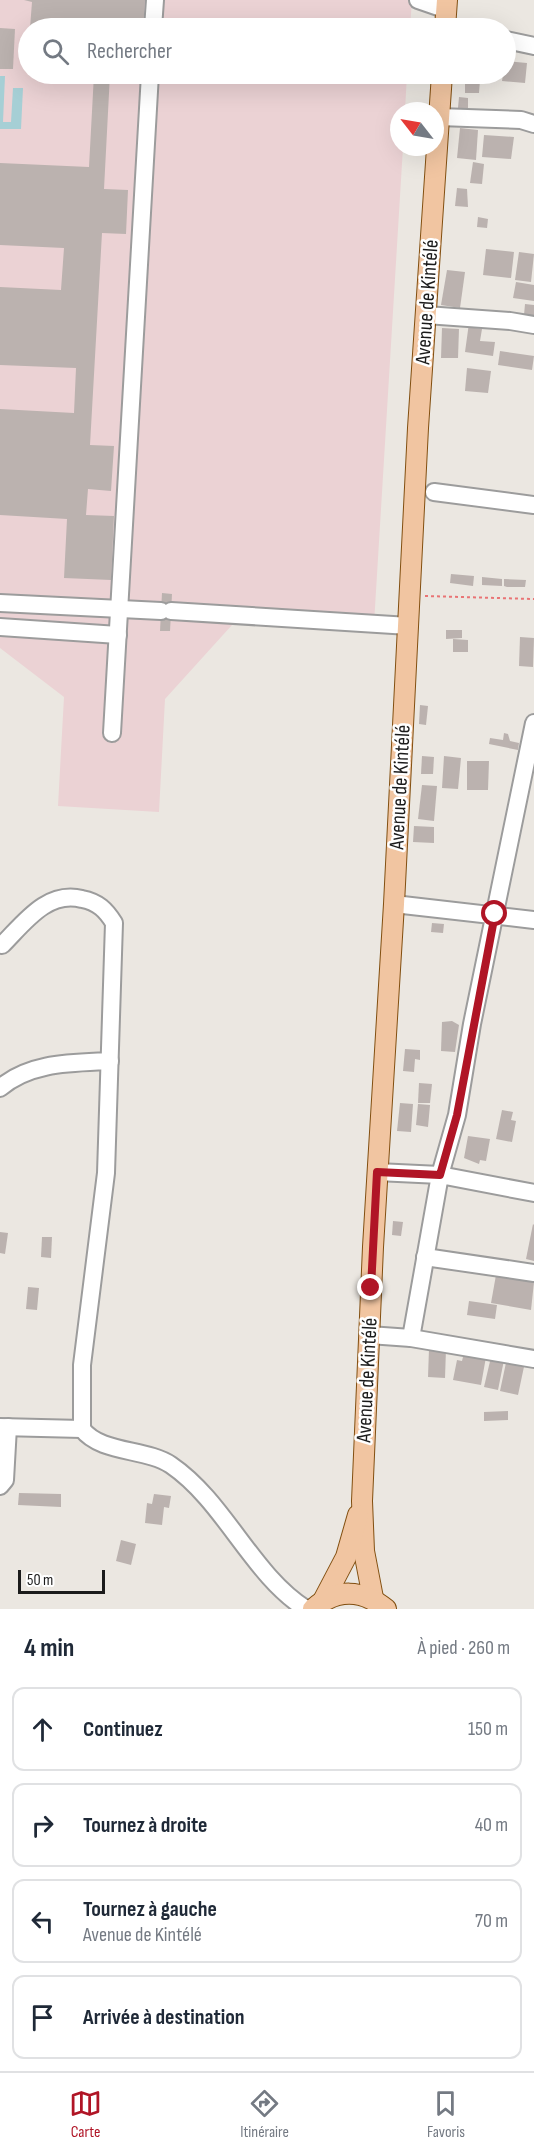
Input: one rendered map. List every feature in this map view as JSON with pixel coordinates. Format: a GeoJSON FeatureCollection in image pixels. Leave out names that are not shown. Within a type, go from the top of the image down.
{"type":"FeatureCollection","features":[{"type":"Feature","properties":{"kind":"main road","name":"Avenue de Kintélé"},"geometry":{"type":"LineString","coordinates":[[440,102],[441,84]]}},
{"type":"Feature","properties":{"kind":"main road","name":"Avenue de Kintélé"},"geometry":{"type":"LineString","coordinates":[[380,1604],[364,1551],[362,1501],[377,1172],[436,156]]}},
{"type":"Feature","properties":{"kind":"main road","name":"Avenue de Kintélé"},"geometry":{"type":"LineString","coordinates":[[319,1604],[346,1557],[362,1501]]}},
{"type":"Feature","properties":{"kind":"main road","name":"Avenue de Kintélé"},"geometry":{"type":"LineString","coordinates":[[319,1604],[348,1593],[380,1604]]}},
{"type":"Feature","properties":{"kind":"street"},"geometry":{"type":"LineString","coordinates":[[153,18],[154,0]]}},
{"type":"Feature","properties":{"kind":"street"},"geometry":{"type":"LineString","coordinates":[[418,0],[445,18]]}},
{"type":"Feature","properties":{"kind":"street"},"geometry":{"type":"LineString","coordinates":[[516,42],[534,46]]}},
{"type":"Feature","properties":{"kind":"street"},"geometry":{"type":"LineString","coordinates":[[112,733],[149,84]]}},
{"type":"Feature","properties":{"kind":"street"},"geometry":{"type":"LineString","coordinates":[[444,117],[521,120],[534,124]]}},
{"type":"Feature","properties":{"kind":"street"},"geometry":{"type":"LineString","coordinates":[[426,315],[534,326]]}},
{"type":"Feature","properties":{"kind":"street"},"geometry":{"type":"LineString","coordinates":[[434,492],[534,505]]}},
{"type":"Feature","properties":{"kind":"street"},"geometry":{"type":"LineString","coordinates":[[0,603],[409,626]]}},
{"type":"Feature","properties":{"kind":"street"},"geometry":{"type":"LineString","coordinates":[[0,627],[118,635]]}},
{"type":"Feature","properties":{"kind":"street"},"geometry":{"type":"LineString","coordinates":[[411,1338],[440,1175],[457,1115],[534,723]]}},
{"type":"Feature","properties":{"kind":"street"},"geometry":{"type":"LineString","coordinates":[[2,945],[36,911],[62,897],[92,901],[107,911],[114,923],[106,1173],[82,1365],[82,1428]]}},
{"type":"Feature","properties":{"kind":"street"},"geometry":{"type":"LineString","coordinates":[[394,904],[534,920]]}},
{"type":"Feature","properties":{"kind":"street"},"geometry":{"type":"LineString","coordinates":[[0,1088],[20,1075],[33,1070],[58,1064],[110,1061]]}},
{"type":"Feature","properties":{"kind":"street"},"geometry":{"type":"LineString","coordinates":[[377,1172],[440,1175],[534,1193]]}},
{"type":"Feature","properties":{"kind":"street"},"geometry":{"type":"LineString","coordinates":[[425,1257],[534,1273]]}},
{"type":"Feature","properties":{"kind":"street"},"geometry":{"type":"LineString","coordinates":[[369,1335],[411,1338],[534,1359]]}},
{"type":"Feature","properties":{"kind":"street"},"geometry":{"type":"LineString","coordinates":[[0,1486],[5,1480],[4,1427],[82,1428],[96,1440],[172,1466],[216,1508],[286,1596],[306,1609]]}},
{"type":"Feature","properties":{"kind":"path"},"geometry":{"type":"LineString","coordinates":[[411,596],[534,599]]}},
{"type":"Feature","properties":{"kind":"shaded area"},"geometry":{"type":"Polygon","coordinates":[[[0,0],[412,0],[411,18],[18,18],[18,84],[406,84],[405,102],[390,102],[390,156],[402,156],[374,624],[232,625],[165,699],[159,812],[58,806],[64,697],[0,648],[0,0]]]}},
{"type":"Feature","properties":{"kind":"water"},"geometry":{"type":"Polygon","coordinates":[[[0,76],[5,76],[3,122],[11,122],[13,88],[23,88],[21,129],[0,129],[0,76]]]}},
{"type":"Feature","properties":{"kind":"building"},"geometry":{"type":"Polygon","coordinates":[[[24,0],[145,0],[144,18],[31,18],[32,2],[24,0]]]}},
{"type":"Feature","properties":{"kind":"building"},"geometry":{"type":"Polygon","coordinates":[[[0,28],[15,29],[13,69],[0,69],[0,28]]]}},
{"type":"Feature","properties":{"kind":"building"},"geometry":{"type":"Polygon","coordinates":[[[516,62],[527,63],[525,83],[516,82],[516,62]]]}},
{"type":"Feature","properties":{"kind":"building"},"geometry":{"type":"Polygon","coordinates":[[[93,84],[109,84],[104,189],[128,190],[126,234],[102,233],[90,445],[114,446],[111,491],[88,489],[86,515],[114,516],[111,580],[64,578],[67,519],[0,515],[0,409],[74,413],[76,368],[0,365],[0,287],[61,290],[64,248],[0,245],[0,163],[89,167],[93,84]]]}},
{"type":"Feature","properties":{"kind":"building"},"geometry":{"type":"Polygon","coordinates":[[[465,84],[480,84],[479,93],[465,93],[465,84]]]}},
{"type":"Feature","properties":{"kind":"building"},"geometry":{"type":"Polygon","coordinates":[[[459,97],[468,98],[468,109],[458,108],[459,97]]]}},
{"type":"Feature","properties":{"kind":"building"},"geometry":{"type":"Polygon","coordinates":[[[460,128],[478,130],[476,160],[457,158],[460,128]]]}},
{"type":"Feature","properties":{"kind":"building"},"geometry":{"type":"Polygon","coordinates":[[[484,135],[514,137],[511,159],[482,157],[484,135]]]}},
{"type":"Feature","properties":{"kind":"building"},"geometry":{"type":"Polygon","coordinates":[[[473,162],[484,164],[482,184],[470,183],[473,162]]]}},
{"type":"Feature","properties":{"kind":"building"},"geometry":{"type":"Polygon","coordinates":[[[457,188],[467,189],[468,207],[455,206],[457,188]]]}},
{"type":"Feature","properties":{"kind":"building"},"geometry":{"type":"Polygon","coordinates":[[[478,217],[488,219],[487,228],[477,227],[478,217]]]}},
{"type":"Feature","properties":{"kind":"building"},"geometry":{"type":"Polygon","coordinates":[[[486,249],[514,252],[511,278],[483,275],[486,249]]]}},
{"type":"Feature","properties":{"kind":"building"},"geometry":{"type":"Polygon","coordinates":[[[519,252],[534,254],[531,282],[515,280],[519,252]]]}},
{"type":"Feature","properties":{"kind":"building"},"geometry":{"type":"Polygon","coordinates":[[[447,270],[465,272],[460,308],[441,305],[447,270]]]}},
{"type":"Feature","properties":{"kind":"building"},"geometry":{"type":"Polygon","coordinates":[[[516,282],[534,285],[534,301],[513,298],[516,282]]]}},
{"type":"Feature","properties":{"kind":"building"},"geometry":{"type":"Polygon","coordinates":[[[525,304],[534,305],[534,317],[524,315],[525,304]]]}},
{"type":"Feature","properties":{"kind":"building"},"geometry":{"type":"Polygon","coordinates":[[[469,323],[476,324],[475,328],[482,329],[480,341],[495,342],[493,356],[465,352],[469,323]]]}},
{"type":"Feature","properties":{"kind":"building"},"geometry":{"type":"Polygon","coordinates":[[[442,328],[459,329],[458,358],[441,358],[442,328]]]}},
{"type":"Feature","properties":{"kind":"building"},"geometry":{"type":"Polygon","coordinates":[[[500,351],[534,356],[532,370],[498,365],[500,351]]]}},
{"type":"Feature","properties":{"kind":"building"},"geometry":{"type":"Polygon","coordinates":[[[467,368],[491,371],[488,393],[465,391],[467,368]]]}},
{"type":"Feature","properties":{"kind":"building"},"geometry":{"type":"Polygon","coordinates":[[[451,574],[474,576],[473,586],[450,583],[451,574]]]}},
{"type":"Feature","properties":{"kind":"building"},"geometry":{"type":"Polygon","coordinates":[[[482,577],[502,579],[502,586],[482,585],[482,577]]]}},
{"type":"Feature","properties":{"kind":"building"},"geometry":{"type":"Polygon","coordinates":[[[504,579],[526,580],[525,587],[504,586],[504,579]]]}},
{"type":"Feature","properties":{"kind":"building"},"geometry":{"type":"Polygon","coordinates":[[[162,593],[172,594],[170,631],[160,631],[162,593]]]}},
{"type":"Feature","properties":{"kind":"building"},"geometry":{"type":"Polygon","coordinates":[[[446,630],[462,630],[462,638],[446,639],[446,630]]]}},
{"type":"Feature","properties":{"kind":"building"},"geometry":{"type":"Polygon","coordinates":[[[520,637],[534,638],[533,667],[519,666],[520,637]]]}},
{"type":"Feature","properties":{"kind":"building"},"geometry":{"type":"Polygon","coordinates":[[[453,639],[468,640],[468,652],[453,652],[453,639]]]}},
{"type":"Feature","properties":{"kind":"building"},"geometry":{"type":"Polygon","coordinates":[[[420,705],[428,706],[426,725],[419,724],[420,705]]]}},
{"type":"Feature","properties":{"kind":"building"},"geometry":{"type":"Polygon","coordinates":[[[504,733],[508,734],[510,741],[519,743],[518,750],[489,744],[490,738],[503,740],[504,733]]]}},
{"type":"Feature","properties":{"kind":"building"},"geometry":{"type":"Polygon","coordinates":[[[422,756],[434,757],[433,774],[421,774],[422,756]]]}},
{"type":"Feature","properties":{"kind":"building"},"geometry":{"type":"Polygon","coordinates":[[[444,756],[461,758],[458,789],[442,788],[444,756]]]}},
{"type":"Feature","properties":{"kind":"building"},"geometry":{"type":"Polygon","coordinates":[[[467,761],[489,761],[488,790],[467,790],[467,761]]]}},
{"type":"Feature","properties":{"kind":"building"},"geometry":{"type":"Polygon","coordinates":[[[422,785],[437,786],[434,821],[418,819],[422,785]]]}},
{"type":"Feature","properties":{"kind":"building"},"geometry":{"type":"Polygon","coordinates":[[[414,826],[434,827],[434,843],[413,842],[414,826]]]}},
{"type":"Feature","properties":{"kind":"building"},"geometry":{"type":"Polygon","coordinates":[[[432,923],[444,924],[443,933],[431,932],[432,923]]]}},
{"type":"Feature","properties":{"kind":"building"},"geometry":{"type":"Polygon","coordinates":[[[452,1021],[459,1025],[455,1052],[441,1051],[442,1022],[452,1021]]]}},
{"type":"Feature","properties":{"kind":"building"},"geometry":{"type":"Polygon","coordinates":[[[405,1049],[420,1050],[420,1060],[415,1059],[414,1072],[403,1071],[405,1049]]]}},
{"type":"Feature","properties":{"kind":"building"},"geometry":{"type":"Polygon","coordinates":[[[419,1083],[432,1084],[430,1103],[418,1103],[419,1083]]]}},
{"type":"Feature","properties":{"kind":"building"},"geometry":{"type":"Polygon","coordinates":[[[400,1103],[413,1104],[411,1132],[397,1131],[400,1103]]]}},
{"type":"Feature","properties":{"kind":"building"},"geometry":{"type":"Polygon","coordinates":[[[418,1104],[430,1105],[428,1127],[416,1125],[418,1104]]]}},
{"type":"Feature","properties":{"kind":"building"},"geometry":{"type":"Polygon","coordinates":[[[502,1110],[513,1112],[511,1120],[516,1121],[512,1142],[496,1139],[502,1110]]]}},
{"type":"Feature","properties":{"kind":"building"},"geometry":{"type":"Polygon","coordinates":[[[468,1136],[490,1139],[486,1161],[480,1160],[479,1164],[464,1158],[468,1136]]]}},
{"type":"Feature","properties":{"kind":"building"},"geometry":{"type":"Polygon","coordinates":[[[393,1221],[403,1222],[401,1236],[392,1235],[393,1221]]]}},
{"type":"Feature","properties":{"kind":"building"},"geometry":{"type":"Polygon","coordinates":[[[534,1225],[534,1261],[526,1259],[534,1225]]]}},
{"type":"Feature","properties":{"kind":"building"},"geometry":{"type":"Polygon","coordinates":[[[0,1232],[8,1233],[5,1254],[0,1253],[0,1232]]]}},
{"type":"Feature","properties":{"kind":"building"},"geometry":{"type":"Polygon","coordinates":[[[42,1237],[52,1237],[51,1258],[41,1257],[42,1237]]]}},
{"type":"Feature","properties":{"kind":"building"},"geometry":{"type":"Polygon","coordinates":[[[496,1275],[534,1282],[531,1310],[491,1303],[496,1275]]]}},
{"type":"Feature","properties":{"kind":"building"},"geometry":{"type":"Polygon","coordinates":[[[28,1287],[39,1288],[37,1310],[26,1309],[28,1287]]]}},
{"type":"Feature","properties":{"kind":"building"},"geometry":{"type":"Polygon","coordinates":[[[469,1301],[497,1305],[495,1319],[467,1315],[469,1301]]]}},
{"type":"Feature","properties":{"kind":"building"},"geometry":{"type":"Polygon","coordinates":[[[429,1349],[446,1349],[445,1378],[428,1377],[429,1349]]]}},
{"type":"Feature","properties":{"kind":"building"},"geometry":{"type":"Polygon","coordinates":[[[464,1353],[486,1357],[481,1385],[453,1380],[457,1360],[462,1361],[464,1353]]]}},
{"type":"Feature","properties":{"kind":"building"},"geometry":{"type":"Polygon","coordinates":[[[491,1357],[504,1360],[498,1390],[484,1387],[491,1357]]]}},
{"type":"Feature","properties":{"kind":"building"},"geometry":{"type":"Polygon","coordinates":[[[507,1358],[525,1362],[518,1395],[500,1391],[507,1358]]]}},
{"type":"Feature","properties":{"kind":"building"},"geometry":{"type":"Polygon","coordinates":[[[508,1411],[508,1420],[484,1421],[484,1412],[508,1411]]]}},
{"type":"Feature","properties":{"kind":"building"},"geometry":{"type":"Polygon","coordinates":[[[19,1493],[61,1494],[61,1507],[18,1505],[19,1493]]]}},
{"type":"Feature","properties":{"kind":"building"},"geometry":{"type":"Polygon","coordinates":[[[154,1494],[171,1496],[169,1508],[164,1507],[162,1525],[145,1523],[147,1503],[152,1504],[154,1494]]]}},
{"type":"Feature","properties":{"kind":"building"},"geometry":{"type":"Polygon","coordinates":[[[121,1540],[136,1544],[131,1565],[116,1561],[121,1540]]]}},
{"type":"Feature","properties":{"kind":"route"},"geometry":{"type":"LineString","coordinates":[[371,1288],[377,1172],[440,1175],[450,1132],[457,1115],[472,1024],[495,914]]}}]}
